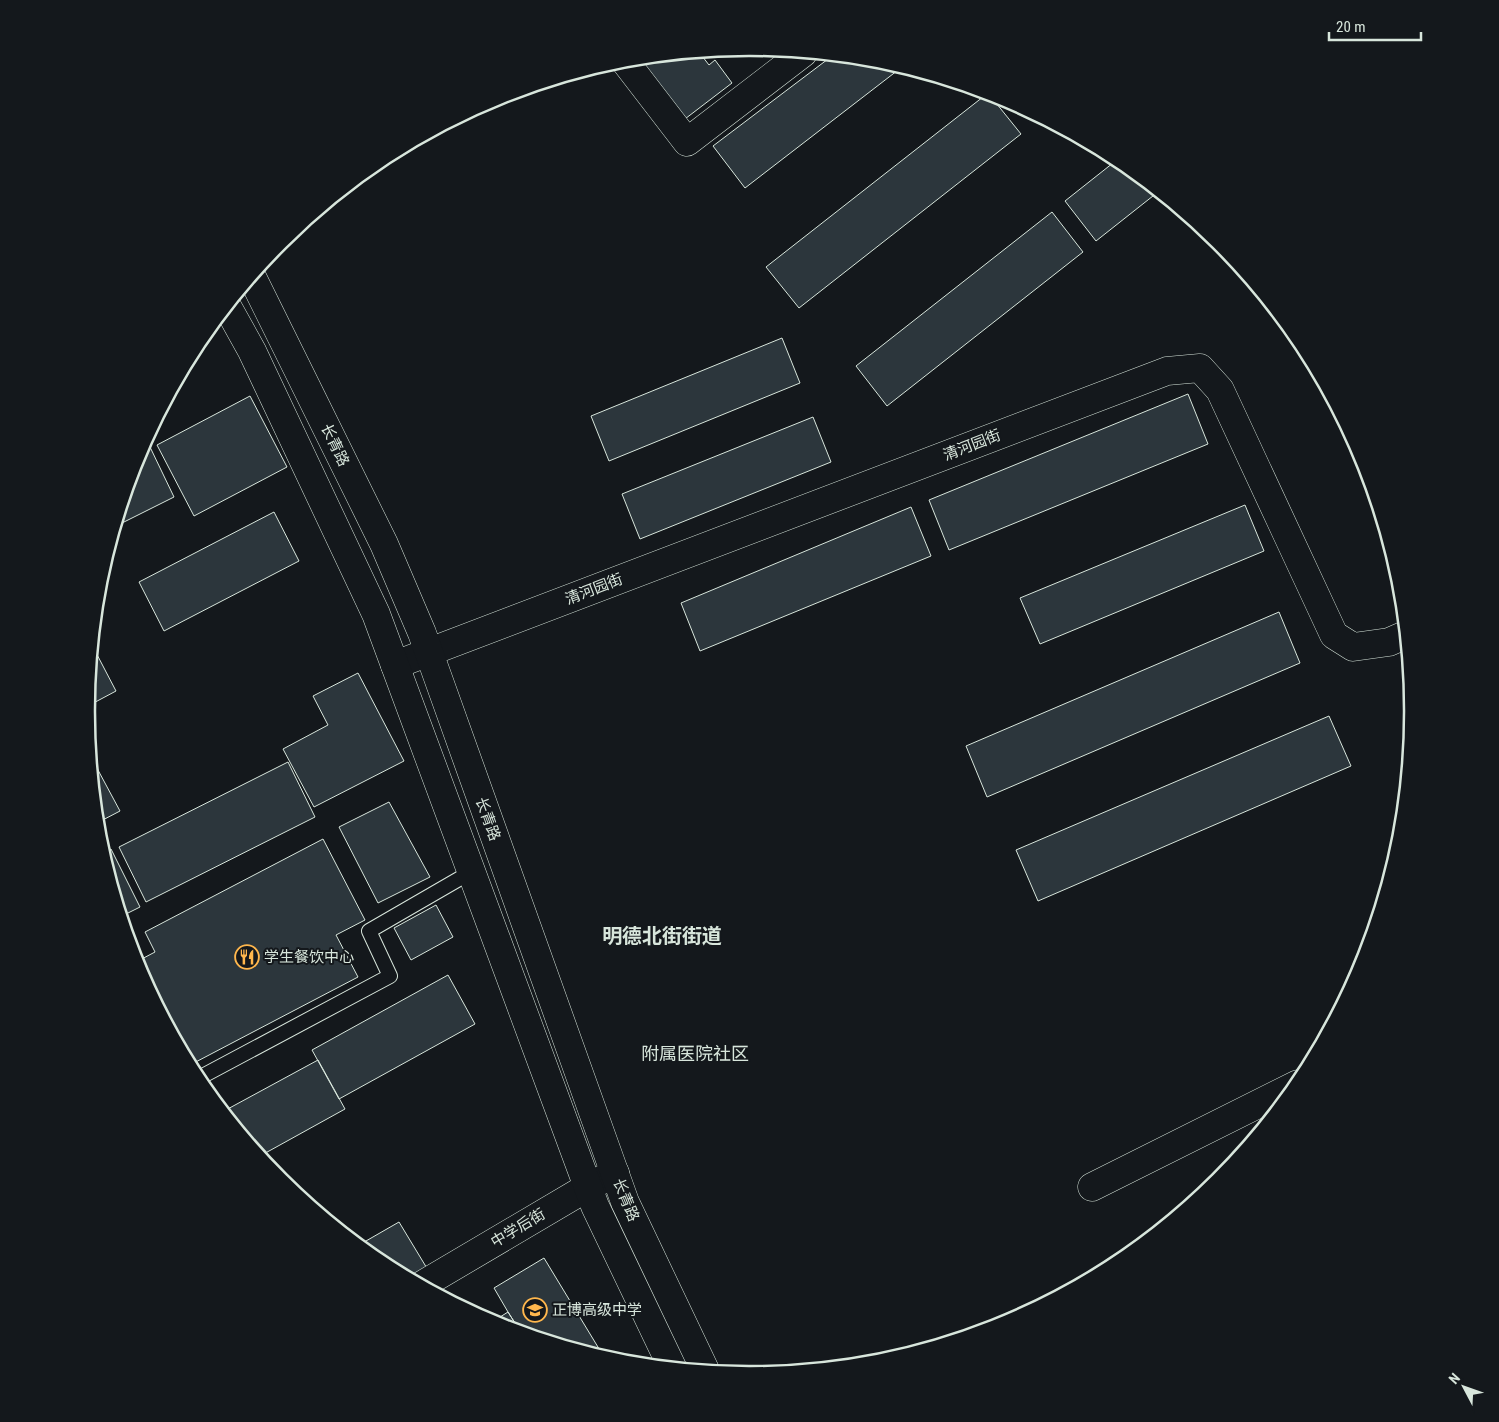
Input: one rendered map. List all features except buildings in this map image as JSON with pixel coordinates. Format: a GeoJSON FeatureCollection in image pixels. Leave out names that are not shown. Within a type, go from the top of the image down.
{"type":"FeatureCollection","features":[{"type":"Feature","properties":{"kind":"main road"},"geometry":{"type":"LineString","coordinates":[[630,68],[687,142],[796,58]]}},
{"type":"Feature","properties":{"kind":"main road","name":"长青路"},"geometry":{"type":"LineString","coordinates":[[255,282],[384,544],[429,653],[625,1202],[702,1364]]}},
{"type":"Feature","properties":{"kind":"main road","name":"长青路"},"geometry":{"type":"LineString","coordinates":[[230,312],[252,351],[376,614],[594,1206],[669,1360]]}},
{"type":"Feature","properties":{"kind":"main road","name":"清河园街"},"geometry":{"type":"LineString","coordinates":[[395,665],[1167,370],[1200,368],[1220,390],[1334,635],[1353,647],[1389,642],[1400,637]]}},
{"type":"Feature","properties":{"kind":"main road"},"geometry":{"type":"LineString","coordinates":[[1092,1187],[1282,1092]]}},
{"type":"Feature","properties":{"kind":"main road","name":"中学后街"},"geometry":{"type":"LineString","coordinates":[[428,1281],[615,1173]]}},
{"type":"Feature","properties":{"kind":"lane"},"geometry":{"type":"LineString","coordinates":[[205,1075],[390,976],[369,931],[471,872]]}},
{"type":"Feature","properties":{"kind":"place","name":"学生餐饮中心"},"geometry":{"type":"Point","coordinates":[247,957]}},
{"type":"Feature","properties":{"kind":"place","name":"正博高级中学"},"geometry":{"type":"Point","coordinates":[535,1310]}},
{"type":"Feature","properties":{"kind":"district","name":"明德北街街道"},"geometry":{"type":"Point","coordinates":[662,936]}},
{"type":"Feature","properties":{"kind":"district","name":"附属医院社区"},"geometry":{"type":"Point","coordinates":[695,1053]}}]}
